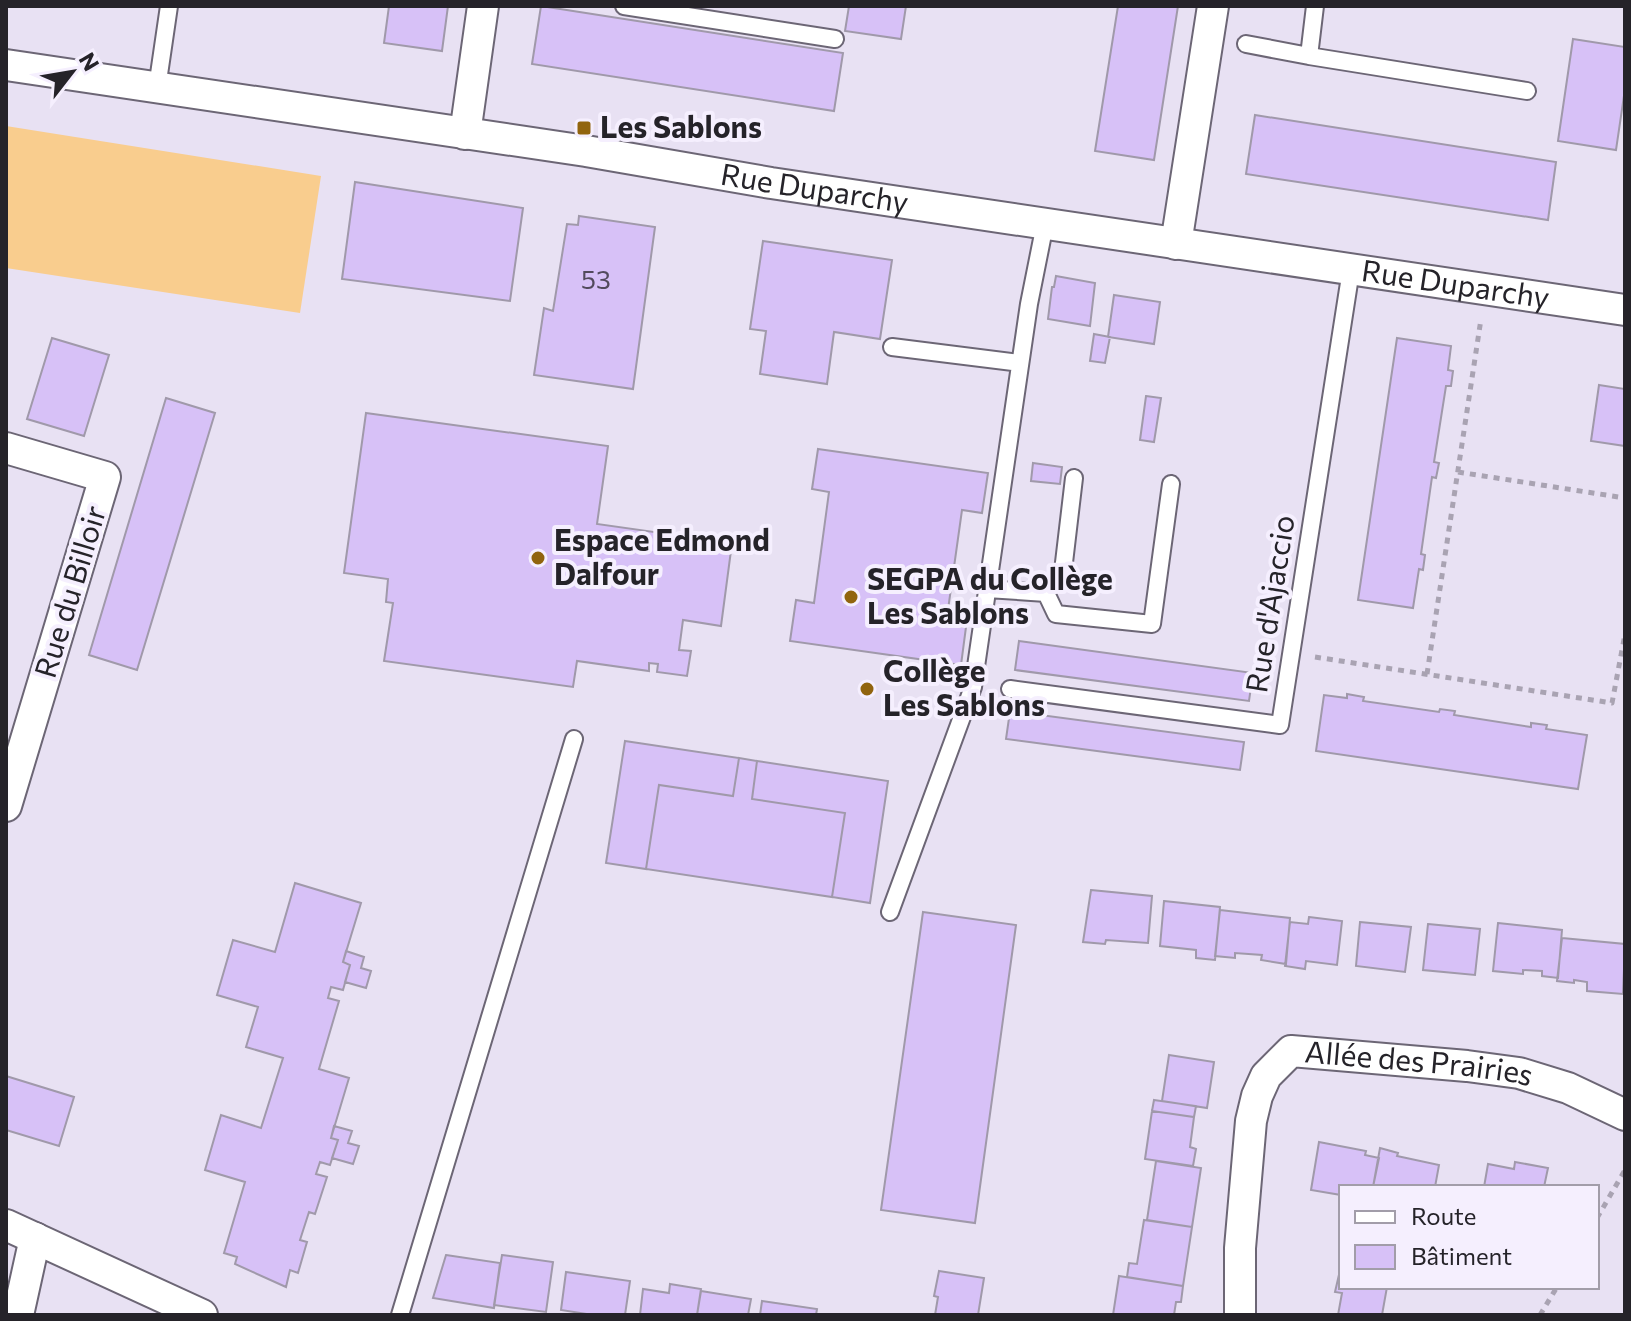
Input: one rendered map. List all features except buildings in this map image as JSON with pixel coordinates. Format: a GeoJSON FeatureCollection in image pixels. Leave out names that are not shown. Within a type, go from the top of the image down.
{"type":"FeatureCollection","features":[{"type":"Feature","properties":{"kind":"street"},"geometry":{"type":"LineString","coordinates":[[465,134],[483,6]]}},
{"type":"Feature","properties":{"kind":"street"},"geometry":{"type":"LineString","coordinates":[[1176,244],[1213,6]]}},
{"type":"Feature","properties":{"kind":"street","name":"Rue Duparchy"},"geometry":{"type":"LineString","coordinates":[[6,65],[1625,310]]}},
{"type":"Feature","properties":{"kind":"street","name":"Rue du Billoir"},"geometry":{"type":"LineString","coordinates":[[6,448],[105,477],[6,806]]}},
{"type":"Feature","properties":{"kind":"street","name":"Allée des Prairies"},"geometry":{"type":"LineString","coordinates":[[1240,1315],[1240,1248],[1251,1121],[1266,1076],[1291,1051],[1519,1073],[1568,1088],[1625,1115]]}},
{"type":"Feature","properties":{"kind":"street"},"geometry":{"type":"LineString","coordinates":[[6,1225],[202,1315]]}},
{"type":"Feature","properties":{"kind":"street"},"geometry":{"type":"LineString","coordinates":[[18,1315],[35,1238]]}},
{"type":"Feature","properties":{"kind":"lane"},"geometry":{"type":"LineString","coordinates":[[157,88],[169,6]]}},
{"type":"Feature","properties":{"kind":"lane"},"geometry":{"type":"LineString","coordinates":[[624,6],[835,39]]}},
{"type":"Feature","properties":{"kind":"lane"},"geometry":{"type":"LineString","coordinates":[[1309,56],[1315,6]]}},
{"type":"Feature","properties":{"kind":"lane"},"geometry":{"type":"LineString","coordinates":[[1246,44],[1527,91]]}},
{"type":"Feature","properties":{"kind":"lane"},"geometry":{"type":"LineString","coordinates":[[890,912],[973,687],[1029,304],[1045,224]]}},
{"type":"Feature","properties":{"kind":"lane","name":"Rue d'Ajaccio"},"geometry":{"type":"LineString","coordinates":[[1010,689],[1280,725],[1351,270]]}},
{"type":"Feature","properties":{"kind":"lane"},"geometry":{"type":"LineString","coordinates":[[892,347],[1020,363]]}},
{"type":"Feature","properties":{"kind":"lane"},"geometry":{"type":"LineString","coordinates":[[1046,593],[1063,571],[1074,478]]}},
{"type":"Feature","properties":{"kind":"lane"},"geometry":{"type":"LineString","coordinates":[[1046,593],[1056,614],[1152,624],[1171,484]]}},
{"type":"Feature","properties":{"kind":"lane"},"geometry":{"type":"LineString","coordinates":[[987,589],[1046,593]]}},
{"type":"Feature","properties":{"kind":"lane"},"geometry":{"type":"LineString","coordinates":[[400,1315],[574,739]]}},
{"type":"Feature","properties":{"kind":"path"},"geometry":{"type":"LineString","coordinates":[[1427,674],[1485,291]]}},
{"type":"Feature","properties":{"kind":"path"},"geometry":{"type":"LineString","coordinates":[[1458,472],[1625,498]]}},
{"type":"Feature","properties":{"kind":"path"},"geometry":{"type":"LineString","coordinates":[[1291,654],[1612,703],[1625,634]]}},
{"type":"Feature","properties":{"kind":"path"},"geometry":{"type":"LineString","coordinates":[[1599,1215],[1625,1170]]}},
{"type":"Feature","properties":{"kind":"path"},"geometry":{"type":"LineString","coordinates":[[1540,1315],[1556,1289]]}},
{"type":"Feature","properties":{"kind":"shaded area"},"geometry":{"type":"Polygon","coordinates":[[[6,126],[321,176],[300,313],[6,268],[6,126]]]}},
{"type":"Feature","properties":{"kind":"place","name":"Les Sablons"},"geometry":{"type":"Point","coordinates":[584,128]}},
{"type":"Feature","properties":{"kind":"place","name":"Espace Edmond Dalfour"},"geometry":{"type":"Point","coordinates":[538,558]}},
{"type":"Feature","properties":{"kind":"place","name":"SEGPA du Collège Les Sablons"},"geometry":{"type":"Point","coordinates":[851,597]}},
{"type":"Feature","properties":{"kind":"place","name":"Collège Les Sablons"},"geometry":{"type":"Point","coordinates":[867,689]}}]}
